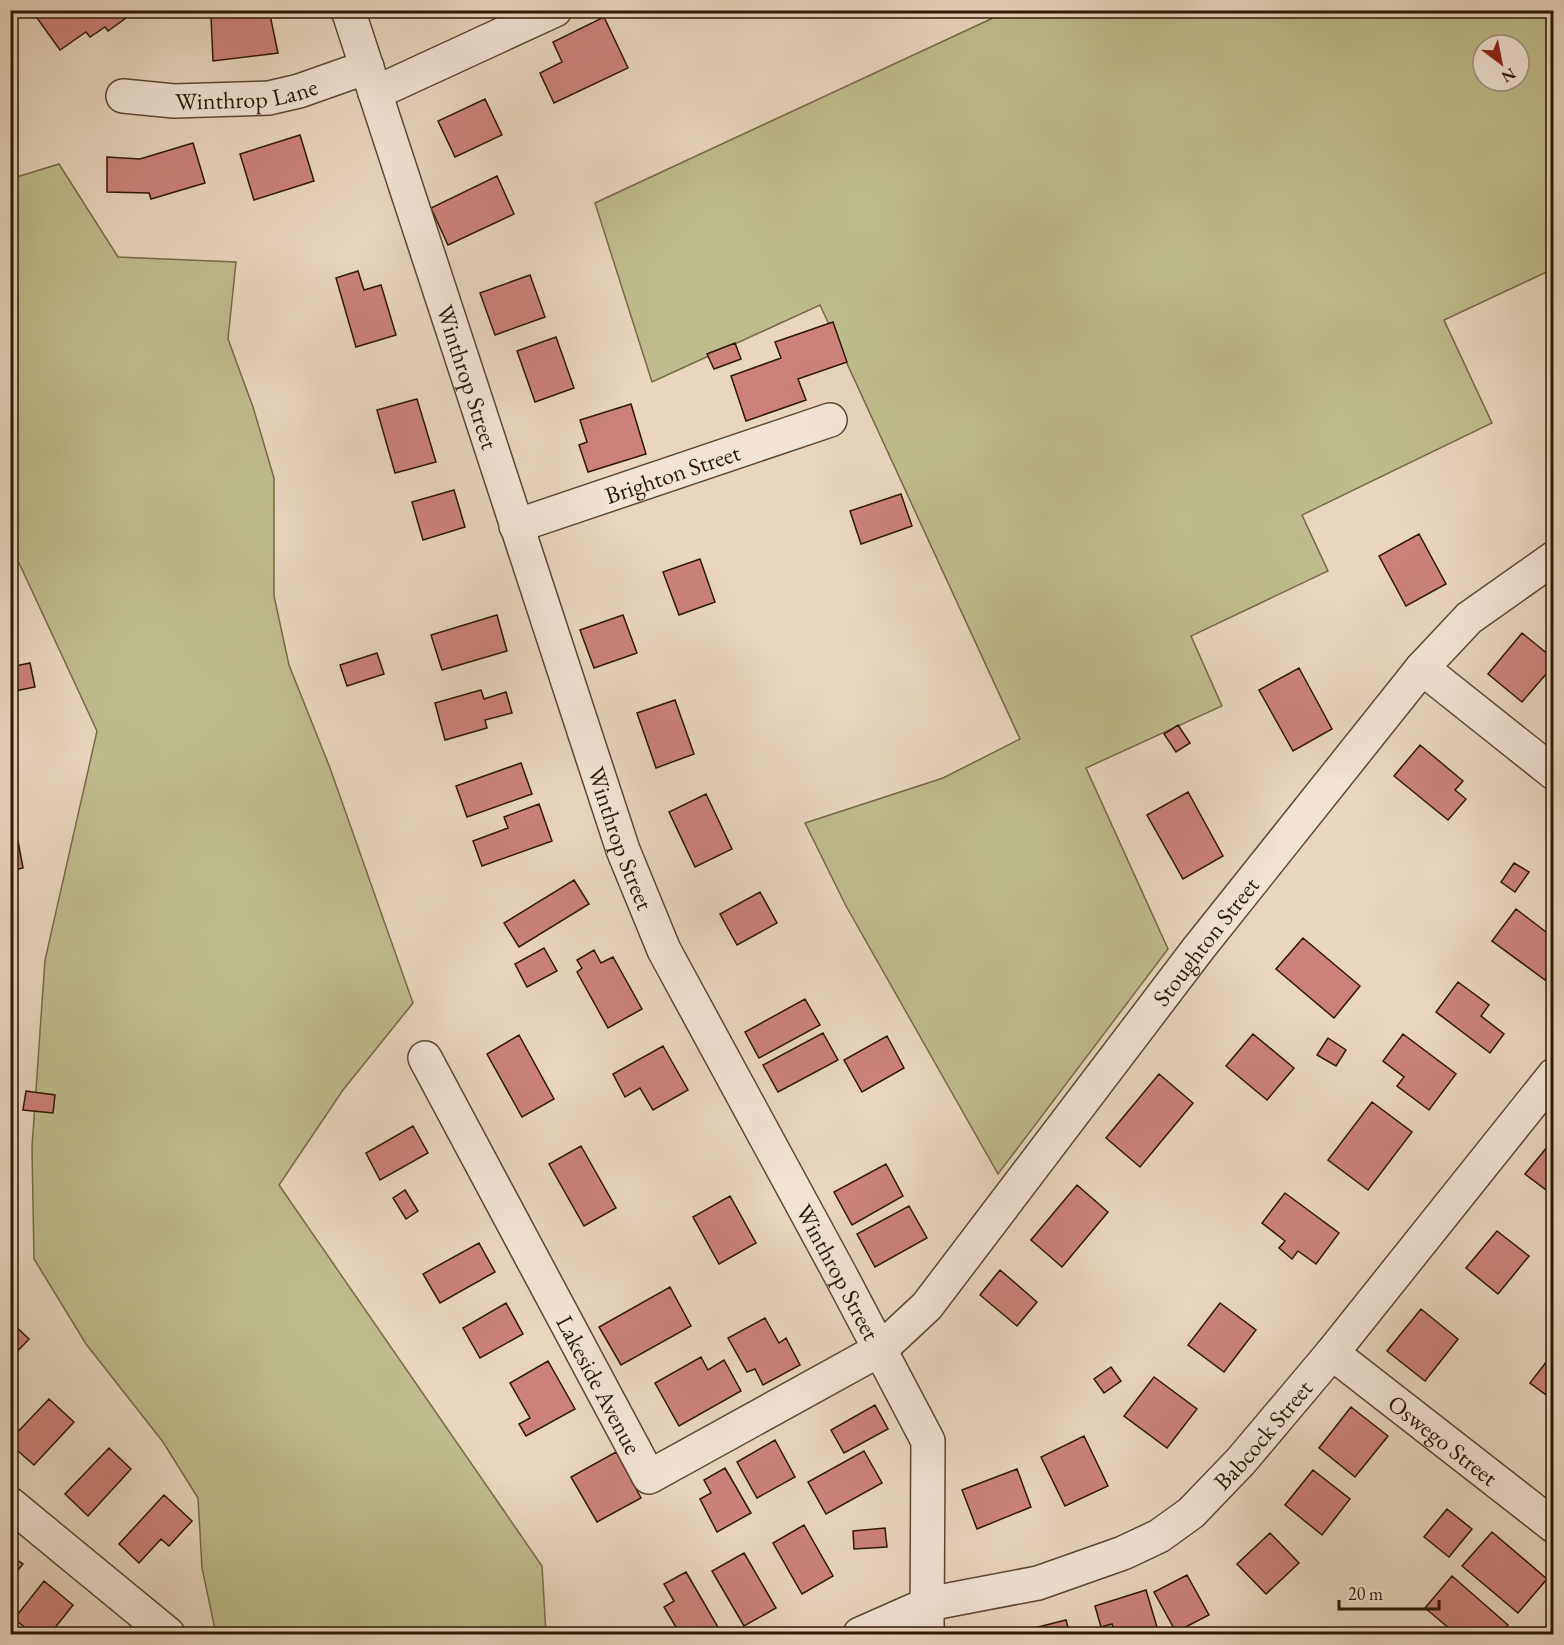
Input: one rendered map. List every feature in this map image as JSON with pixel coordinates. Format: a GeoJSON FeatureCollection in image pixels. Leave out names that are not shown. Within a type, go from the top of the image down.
{"type":"FeatureCollection","features":[{"type":"Feature","properties":{"kind":"street","name":"Winthrop Street"},"geometry":{"type":"LineString","coordinates":[[348,10],[622,850],[664,950],[881,1349],[928,1441],[927,1619]]}},
{"type":"Feature","properties":{"kind":"street","name":"Winthrop Lane"},"geometry":{"type":"LineString","coordinates":[[123,96],[174,101],[269,98],[371,80],[555,10]]}},
{"type":"Feature","properties":{"kind":"street","name":"Brighton Street"},"geometry":{"type":"LineString","coordinates":[[516,526],[830,420]]}},
{"type":"Feature","properties":{"kind":"street","name":"Stoughton Street"},"geometry":{"type":"LineString","coordinates":[[881,1349],[927,1306],[1198,949],[1422,668],[1469,618],[1554,558]]}},
{"type":"Feature","properties":{"kind":"street"},"geometry":{"type":"LineString","coordinates":[[1422,668],[1554,773]]}},
{"type":"Feature","properties":{"kind":"street","name":"Lakeside Avenue"},"geometry":{"type":"LineString","coordinates":[[425,1058],[649,1477],[881,1349]]}},
{"type":"Feature","properties":{"kind":"street","name":"Babcock Street"},"geometry":{"type":"LineString","coordinates":[[860,1635],[927,1619],[1123,1553],[1159,1536],[1191,1513],[1241,1461],[1332,1353],[1554,1075]]}},
{"type":"Feature","properties":{"kind":"street","name":"Oswego Street"},"geometry":{"type":"LineString","coordinates":[[1332,1353],[1554,1526]]}},
{"type":"Feature","properties":{"kind":"street"},"geometry":{"type":"LineString","coordinates":[[10,1504],[168,1635]]}},
{"type":"Feature","properties":{"kind":"shaded area"},"geometry":{"type":"Polygon","coordinates":[[[1008,11],[1553,11],[1553,269],[1444,320],[1492,423],[1302,515],[1328,571],[1191,636],[1222,706],[1086,768],[1168,949],[998,1174],[846,906],[805,823],[943,778],[1020,739],[820,305],[652,382],[595,203],[1008,11]]]}},
{"type":"Feature","properties":{"kind":"shaded area"},"geometry":{"type":"Polygon","coordinates":[[[59,164],[118,257],[236,262],[228,339],[253,407],[274,478],[274,596],[289,665],[330,768],[413,1003],[343,1090],[279,1185],[542,1566],[546,1634],[216,1634],[202,1568],[198,1498],[163,1442],[86,1344],[34,1259],[32,1147],[45,960],[97,731],[19,563],[11,556],[10,179],[59,164]]]}},
{"type":"Feature","properties":{"kind":"building"},"geometry":{"type":"Polygon","coordinates":[[[48,10],[137,10],[108,31],[105,27],[90,37],[86,32],[60,50],[37,18],[48,10]]]}},
{"type":"Feature","properties":{"kind":"building"},"geometry":{"type":"Polygon","coordinates":[[[252,10],[269,10],[278,53],[213,61],[211,17],[252,10]]]}},
{"type":"Feature","properties":{"kind":"building"},"geometry":{"type":"Polygon","coordinates":[[[604,17],[628,68],[554,103],[540,73],[562,62],[553,42],[604,17]]]}},
{"type":"Feature","properties":{"kind":"building"},"geometry":{"type":"Polygon","coordinates":[[[485,99],[502,135],[455,157],[438,121],[485,99]]]}},
{"type":"Feature","properties":{"kind":"building"},"geometry":{"type":"Polygon","coordinates":[[[300,135],[314,181],[254,200],[240,154],[300,135]]]}},
{"type":"Feature","properties":{"kind":"building"},"geometry":{"type":"Polygon","coordinates":[[[193,143],[205,183],[151,199],[149,193],[107,192],[107,157],[140,159],[193,143]]]}},
{"type":"Feature","properties":{"kind":"building"},"geometry":{"type":"Polygon","coordinates":[[[497,176],[514,214],[448,245],[431,208],[497,176]]]}},
{"type":"Feature","properties":{"kind":"building"},"geometry":{"type":"Polygon","coordinates":[[[358,271],[364,290],[381,285],[396,335],[356,347],[336,278],[358,271]]]}},
{"type":"Feature","properties":{"kind":"building"},"geometry":{"type":"Polygon","coordinates":[[[530,275],[545,317],[495,335],[480,293],[530,275]]]}},
{"type":"Feature","properties":{"kind":"building"},"geometry":{"type":"Polygon","coordinates":[[[833,322],[847,362],[798,379],[806,400],[746,421],[731,376],[781,358],[775,342],[833,322]]]}},
{"type":"Feature","properties":{"kind":"building"},"geometry":{"type":"Polygon","coordinates":[[[556,337],[574,388],[535,402],[517,351],[556,337]]]}},
{"type":"Feature","properties":{"kind":"building"},"geometry":{"type":"Polygon","coordinates":[[[735,343],[741,359],[714,369],[707,354],[735,343]]]}},
{"type":"Feature","properties":{"kind":"building"},"geometry":{"type":"Polygon","coordinates":[[[417,399],[436,462],[395,473],[377,410],[417,399]]]}},
{"type":"Feature","properties":{"kind":"building"},"geometry":{"type":"Polygon","coordinates":[[[631,404],[646,454],[588,472],[579,445],[587,442],[580,420],[631,404]]]}},
{"type":"Feature","properties":{"kind":"building"},"geometry":{"type":"Polygon","coordinates":[[[454,490],[465,527],[423,540],[412,502],[454,490]]]}},
{"type":"Feature","properties":{"kind":"building"},"geometry":{"type":"Polygon","coordinates":[[[901,494],[912,526],[861,544],[850,511],[901,494]]]}},
{"type":"Feature","properties":{"kind":"building"},"geometry":{"type":"Polygon","coordinates":[[[1419,534],[1446,584],[1406,606],[1379,556],[1419,534]]]}},
{"type":"Feature","properties":{"kind":"building"},"geometry":{"type":"Polygon","coordinates":[[[700,559],[715,602],[679,615],[663,572],[700,559]]]}},
{"type":"Feature","properties":{"kind":"building"},"geometry":{"type":"Polygon","coordinates":[[[497,615],[507,651],[442,670],[431,635],[497,615]]]}},
{"type":"Feature","properties":{"kind":"building"},"geometry":{"type":"Polygon","coordinates":[[[623,615],[637,653],[594,668],[580,630],[623,615]]]}},
{"type":"Feature","properties":{"kind":"building"},"geometry":{"type":"Polygon","coordinates":[[[1522,633],[1554,659],[1554,665],[1522,702],[1488,674],[1522,633]]]}},
{"type":"Feature","properties":{"kind":"building"},"geometry":{"type":"Polygon","coordinates":[[[377,653],[384,674],[347,686],[340,665],[377,653]]]}},
{"type":"Feature","properties":{"kind":"building"},"geometry":{"type":"Polygon","coordinates":[[[30,663],[35,687],[10,692],[10,667],[30,663]]]}},
{"type":"Feature","properties":{"kind":"building"},"geometry":{"type":"Polygon","coordinates":[[[1299,668],[1332,729],[1293,751],[1259,690],[1299,668]]]}},
{"type":"Feature","properties":{"kind":"building"},"geometry":{"type":"Polygon","coordinates":[[[481,690],[484,699],[506,692],[512,713],[485,720],[487,728],[445,740],[435,703],[481,690]]]}},
{"type":"Feature","properties":{"kind":"building"},"geometry":{"type":"Polygon","coordinates":[[[675,700],[694,754],[656,768],[637,713],[675,700]]]}},
{"type":"Feature","properties":{"kind":"building"},"geometry":{"type":"Polygon","coordinates":[[[1178,725],[1190,743],[1176,752],[1164,734],[1178,725]]]}},
{"type":"Feature","properties":{"kind":"building"},"geometry":{"type":"Polygon","coordinates":[[[1420,745],[1463,781],[1455,790],[1466,799],[1448,820],[1394,776],[1420,745]]]}},
{"type":"Feature","properties":{"kind":"building"},"geometry":{"type":"Polygon","coordinates":[[[521,763],[532,794],[467,817],[456,786],[521,763]]]}},
{"type":"Feature","properties":{"kind":"building"},"geometry":{"type":"Polygon","coordinates":[[[1188,792],[1223,856],[1183,879],[1147,815],[1188,792]]]}},
{"type":"Feature","properties":{"kind":"building"},"geometry":{"type":"Polygon","coordinates":[[[706,794],[732,849],[695,867],[669,812],[706,794]]]}},
{"type":"Feature","properties":{"kind":"building"},"geometry":{"type":"Polygon","coordinates":[[[539,804],[552,841],[482,866],[473,841],[508,828],[504,817],[539,804]]]}},
{"type":"Feature","properties":{"kind":"building"},"geometry":{"type":"Polygon","coordinates":[[[18,841],[23,868],[10,871],[10,843],[18,841]]]}},
{"type":"Feature","properties":{"kind":"building"},"geometry":{"type":"Polygon","coordinates":[[[1514,863],[1529,872],[1515,892],[1501,882],[1514,863]]]}},
{"type":"Feature","properties":{"kind":"building"},"geometry":{"type":"Polygon","coordinates":[[[574,880],[589,904],[519,947],[504,923],[574,880]]]}},
{"type":"Feature","properties":{"kind":"building"},"geometry":{"type":"Polygon","coordinates":[[[760,892],[777,923],[737,945],[720,914],[760,892]]]}},
{"type":"Feature","properties":{"kind":"building"},"geometry":{"type":"Polygon","coordinates":[[[1516,909],[1554,938],[1554,968],[1545,980],[1492,941],[1516,909]]]}},
{"type":"Feature","properties":{"kind":"building"},"geometry":{"type":"Polygon","coordinates":[[[1303,938],[1360,986],[1334,1018],[1276,969],[1303,938]]]}},
{"type":"Feature","properties":{"kind":"building"},"geometry":{"type":"Polygon","coordinates":[[[544,948],[557,971],[527,987],[515,964],[544,948]]]}},
{"type":"Feature","properties":{"kind":"building"},"geometry":{"type":"Polygon","coordinates":[[[594,950],[601,963],[613,957],[642,1009],[608,1028],[577,972],[582,968],[577,960],[594,950]]]}},
{"type":"Feature","properties":{"kind":"building"},"geometry":{"type":"Polygon","coordinates":[[[10,971],[16,1000],[10,1001],[10,971]]]}},
{"type":"Feature","properties":{"kind":"building"},"geometry":{"type":"Polygon","coordinates":[[[1458,982],[1489,1005],[1481,1016],[1504,1034],[1490,1053],[1436,1012],[1458,982]]]}},
{"type":"Feature","properties":{"kind":"building"},"geometry":{"type":"Polygon","coordinates":[[[805,999],[820,1025],[759,1058],[745,1032],[805,999]]]}},
{"type":"Feature","properties":{"kind":"building"},"geometry":{"type":"Polygon","coordinates":[[[823,1033],[838,1060],[778,1092],[763,1065],[823,1033]]]}},
{"type":"Feature","properties":{"kind":"building"},"geometry":{"type":"Polygon","coordinates":[[[1253,1034],[1294,1068],[1267,1100],[1226,1066],[1253,1034]]]}},
{"type":"Feature","properties":{"kind":"building"},"geometry":{"type":"Polygon","coordinates":[[[1403,1034],[1456,1074],[1429,1110],[1397,1086],[1404,1077],[1383,1061],[1403,1034]]]}},
{"type":"Feature","properties":{"kind":"building"},"geometry":{"type":"Polygon","coordinates":[[[519,1035],[554,1099],[522,1117],[487,1054],[519,1035]]]}},
{"type":"Feature","properties":{"kind":"building"},"geometry":{"type":"Polygon","coordinates":[[[887,1036],[904,1068],[862,1092],[844,1060],[887,1036]]]}},
{"type":"Feature","properties":{"kind":"building"},"geometry":{"type":"Polygon","coordinates":[[[1328,1038],[1346,1050],[1336,1066],[1317,1055],[1328,1038]]]}},
{"type":"Feature","properties":{"kind":"building"},"geometry":{"type":"Polygon","coordinates":[[[663,1046],[688,1090],[653,1110],[640,1088],[625,1097],[613,1074],[663,1046]]]}},
{"type":"Feature","properties":{"kind":"building"},"geometry":{"type":"Polygon","coordinates":[[[1159,1074],[1193,1103],[1140,1167],[1106,1138],[1159,1074]]]}},
{"type":"Feature","properties":{"kind":"building"},"geometry":{"type":"Polygon","coordinates":[[[26,1091],[55,1095],[53,1113],[23,1110],[26,1091]]]}},
{"type":"Feature","properties":{"kind":"building"},"geometry":{"type":"Polygon","coordinates":[[[1372,1102],[1412,1132],[1368,1190],[1328,1160],[1372,1102]]]}},
{"type":"Feature","properties":{"kind":"building"},"geometry":{"type":"Polygon","coordinates":[[[413,1126],[428,1153],[380,1180],[366,1153],[413,1126]]]}},
{"type":"Feature","properties":{"kind":"building"},"geometry":{"type":"Polygon","coordinates":[[[1552,1141],[1554,1143],[1554,1196],[1525,1174],[1552,1141]]]}},
{"type":"Feature","properties":{"kind":"building"},"geometry":{"type":"Polygon","coordinates":[[[581,1146],[616,1208],[584,1226],[549,1164],[581,1146]]]}},
{"type":"Feature","properties":{"kind":"building"},"geometry":{"type":"Polygon","coordinates":[[[886,1164],[903,1196],[852,1225],[834,1192],[886,1164]]]}},
{"type":"Feature","properties":{"kind":"building"},"geometry":{"type":"Polygon","coordinates":[[[1077,1185],[1108,1212],[1062,1267],[1031,1240],[1077,1185]]]}},
{"type":"Feature","properties":{"kind":"building"},"geometry":{"type":"Polygon","coordinates":[[[405,1190],[418,1211],[406,1219],[393,1198],[405,1190]]]}},
{"type":"Feature","properties":{"kind":"building"},"geometry":{"type":"Polygon","coordinates":[[[1285,1193],[1339,1233],[1316,1264],[1298,1251],[1292,1259],[1279,1248],[1285,1241],[1262,1223],[1285,1193]]]}},
{"type":"Feature","properties":{"kind":"building"},"geometry":{"type":"Polygon","coordinates":[[[730,1196],[756,1243],[719,1264],[693,1217],[730,1196]]]}},
{"type":"Feature","properties":{"kind":"building"},"geometry":{"type":"Polygon","coordinates":[[[909,1206],[927,1238],[875,1267],[857,1234],[909,1206]]]}},
{"type":"Feature","properties":{"kind":"building"},"geometry":{"type":"Polygon","coordinates":[[[1497,1231],[1529,1256],[1498,1294],[1466,1268],[1497,1231]]]}},
{"type":"Feature","properties":{"kind":"building"},"geometry":{"type":"Polygon","coordinates":[[[479,1243],[495,1272],[440,1303],[423,1274],[479,1243]]]}},
{"type":"Feature","properties":{"kind":"building"},"geometry":{"type":"Polygon","coordinates":[[[1000,1270],[1037,1302],[1017,1326],[980,1295],[1000,1270]]]}},
{"type":"Feature","properties":{"kind":"building"},"geometry":{"type":"Polygon","coordinates":[[[670,1287],[691,1326],[621,1365],[599,1327],[670,1287]]]}},
{"type":"Feature","properties":{"kind":"building"},"geometry":{"type":"Polygon","coordinates":[[[506,1303],[523,1334],[480,1358],[463,1328],[506,1303]]]}},
{"type":"Feature","properties":{"kind":"building"},"geometry":{"type":"Polygon","coordinates":[[[1220,1303],[1256,1330],[1224,1372],[1188,1345],[1220,1303]]]}},
{"type":"Feature","properties":{"kind":"building"},"geometry":{"type":"Polygon","coordinates":[[[1421,1309],[1458,1339],[1425,1381],[1387,1351],[1421,1309]]]}},
{"type":"Feature","properties":{"kind":"building"},"geometry":{"type":"Polygon","coordinates":[[[765,1318],[779,1343],[786,1338],[800,1365],[763,1385],[755,1369],[747,1372],[728,1338],[765,1318]]]}},
{"type":"Feature","properties":{"kind":"building"},"geometry":{"type":"Polygon","coordinates":[[[10,1321],[29,1339],[10,1359],[10,1321]]]}},
{"type":"Feature","properties":{"kind":"building"},"geometry":{"type":"Polygon","coordinates":[[[701,1357],[708,1370],[724,1360],[741,1391],[679,1426],[655,1383],[701,1357]]]}},
{"type":"Feature","properties":{"kind":"building"},"geometry":{"type":"Polygon","coordinates":[[[1550,1357],[1554,1360],[1553,1400],[1530,1383],[1550,1357]]]}},
{"type":"Feature","properties":{"kind":"building"},"geometry":{"type":"Polygon","coordinates":[[[548,1361],[575,1409],[526,1436],[519,1424],[530,1418],[510,1383],[548,1361]]]}},
{"type":"Feature","properties":{"kind":"building"},"geometry":{"type":"Polygon","coordinates":[[[1111,1367],[1121,1381],[1104,1393],[1094,1379],[1111,1367]]]}},
{"type":"Feature","properties":{"kind":"building"},"geometry":{"type":"Polygon","coordinates":[[[1154,1377],[1197,1409],[1167,1448],[1124,1416],[1154,1377]]]}},
{"type":"Feature","properties":{"kind":"building"},"geometry":{"type":"Polygon","coordinates":[[[49,1399],[74,1422],[34,1465],[10,1444],[10,1440],[49,1399]]]}},
{"type":"Feature","properties":{"kind":"building"},"geometry":{"type":"Polygon","coordinates":[[[875,1405],[888,1429],[844,1453],[831,1430],[875,1405]]]}},
{"type":"Feature","properties":{"kind":"building"},"geometry":{"type":"Polygon","coordinates":[[[1351,1407],[1388,1436],[1355,1477],[1319,1448],[1351,1407]]]}},
{"type":"Feature","properties":{"kind":"building"},"geometry":{"type":"Polygon","coordinates":[[[1084,1436],[1108,1486],[1065,1506],[1041,1457],[1084,1436]]]}},
{"type":"Feature","properties":{"kind":"building"},"geometry":{"type":"Polygon","coordinates":[[[775,1440],[795,1477],[757,1498],[737,1462],[775,1440]]]}},
{"type":"Feature","properties":{"kind":"building"},"geometry":{"type":"Polygon","coordinates":[[[109,1448],[131,1469],[88,1516],[65,1494],[109,1448]]]}},
{"type":"Feature","properties":{"kind":"building"},"geometry":{"type":"Polygon","coordinates":[[[864,1451],[882,1483],[826,1514],[808,1482],[864,1451]]]}},
{"type":"Feature","properties":{"kind":"building"},"geometry":{"type":"Polygon","coordinates":[[[616,1452],[641,1498],[597,1522],[571,1477],[616,1452]]]}},
{"type":"Feature","properties":{"kind":"building"},"geometry":{"type":"Polygon","coordinates":[[[725,1468],[751,1513],[717,1532],[700,1499],[711,1493],[704,1480],[725,1468]]]}},
{"type":"Feature","properties":{"kind":"building"},"geometry":{"type":"Polygon","coordinates":[[[1017,1469],[1031,1507],[977,1529],[962,1490],[1017,1469]]]}},
{"type":"Feature","properties":{"kind":"building"},"geometry":{"type":"Polygon","coordinates":[[[1313,1470],[1350,1499],[1322,1535],[1285,1505],[1313,1470]]]}},
{"type":"Feature","properties":{"kind":"building"},"geometry":{"type":"Polygon","coordinates":[[[164,1495],[192,1521],[169,1546],[161,1539],[139,1563],[119,1544],[164,1495]]]}},
{"type":"Feature","properties":{"kind":"building"},"geometry":{"type":"Polygon","coordinates":[[[1447,1509],[1472,1529],[1449,1557],[1424,1537],[1447,1509]]]}},
{"type":"Feature","properties":{"kind":"building"},"geometry":{"type":"Polygon","coordinates":[[[804,1525],[833,1576],[802,1594],[773,1543],[804,1525]]]}},
{"type":"Feature","properties":{"kind":"building"},"geometry":{"type":"Polygon","coordinates":[[[885,1528],[887,1547],[854,1549],[853,1531],[885,1528]]]}},
{"type":"Feature","properties":{"kind":"building"},"geometry":{"type":"Polygon","coordinates":[[[1492,1532],[1547,1579],[1518,1613],[1462,1566],[1492,1532]]]}},
{"type":"Feature","properties":{"kind":"building"},"geometry":{"type":"Polygon","coordinates":[[[1270,1533],[1299,1563],[1266,1594],[1237,1564],[1270,1533]]]}},
{"type":"Feature","properties":{"kind":"building"},"geometry":{"type":"Polygon","coordinates":[[[744,1553],[776,1608],[744,1626],[712,1571],[744,1553]]]}},
{"type":"Feature","properties":{"kind":"building"},"geometry":{"type":"Polygon","coordinates":[[[10,1555],[23,1564],[10,1580],[10,1555]]]}},
{"type":"Feature","properties":{"kind":"building"},"geometry":{"type":"Polygon","coordinates":[[[686,1572],[722,1634],[680,1634],[664,1607],[674,1601],[664,1584],[686,1572]]]}},
{"type":"Feature","properties":{"kind":"building"},"geometry":{"type":"Polygon","coordinates":[[[1187,1575],[1209,1615],[1176,1632],[1154,1592],[1187,1575]]]}},
{"type":"Feature","properties":{"kind":"building"},"geometry":{"type":"Polygon","coordinates":[[[1452,1576],[1508,1625],[1500,1634],[1456,1634],[1425,1608],[1452,1576]]]}},
{"type":"Feature","properties":{"kind":"building"},"geometry":{"type":"Polygon","coordinates":[[[44,1581],[73,1605],[50,1634],[34,1634],[14,1619],[44,1581]]]}},
{"type":"Feature","properties":{"kind":"building"},"geometry":{"type":"Polygon","coordinates":[[[1146,1590],[1159,1634],[1115,1634],[1112,1624],[1101,1627],[1095,1606],[1146,1590]]]}},
{"type":"Feature","properties":{"kind":"building"},"geometry":{"type":"Polygon","coordinates":[[[1066,1620],[1070,1634],[1031,1634],[1030,1629],[1066,1620]]]}}]}
